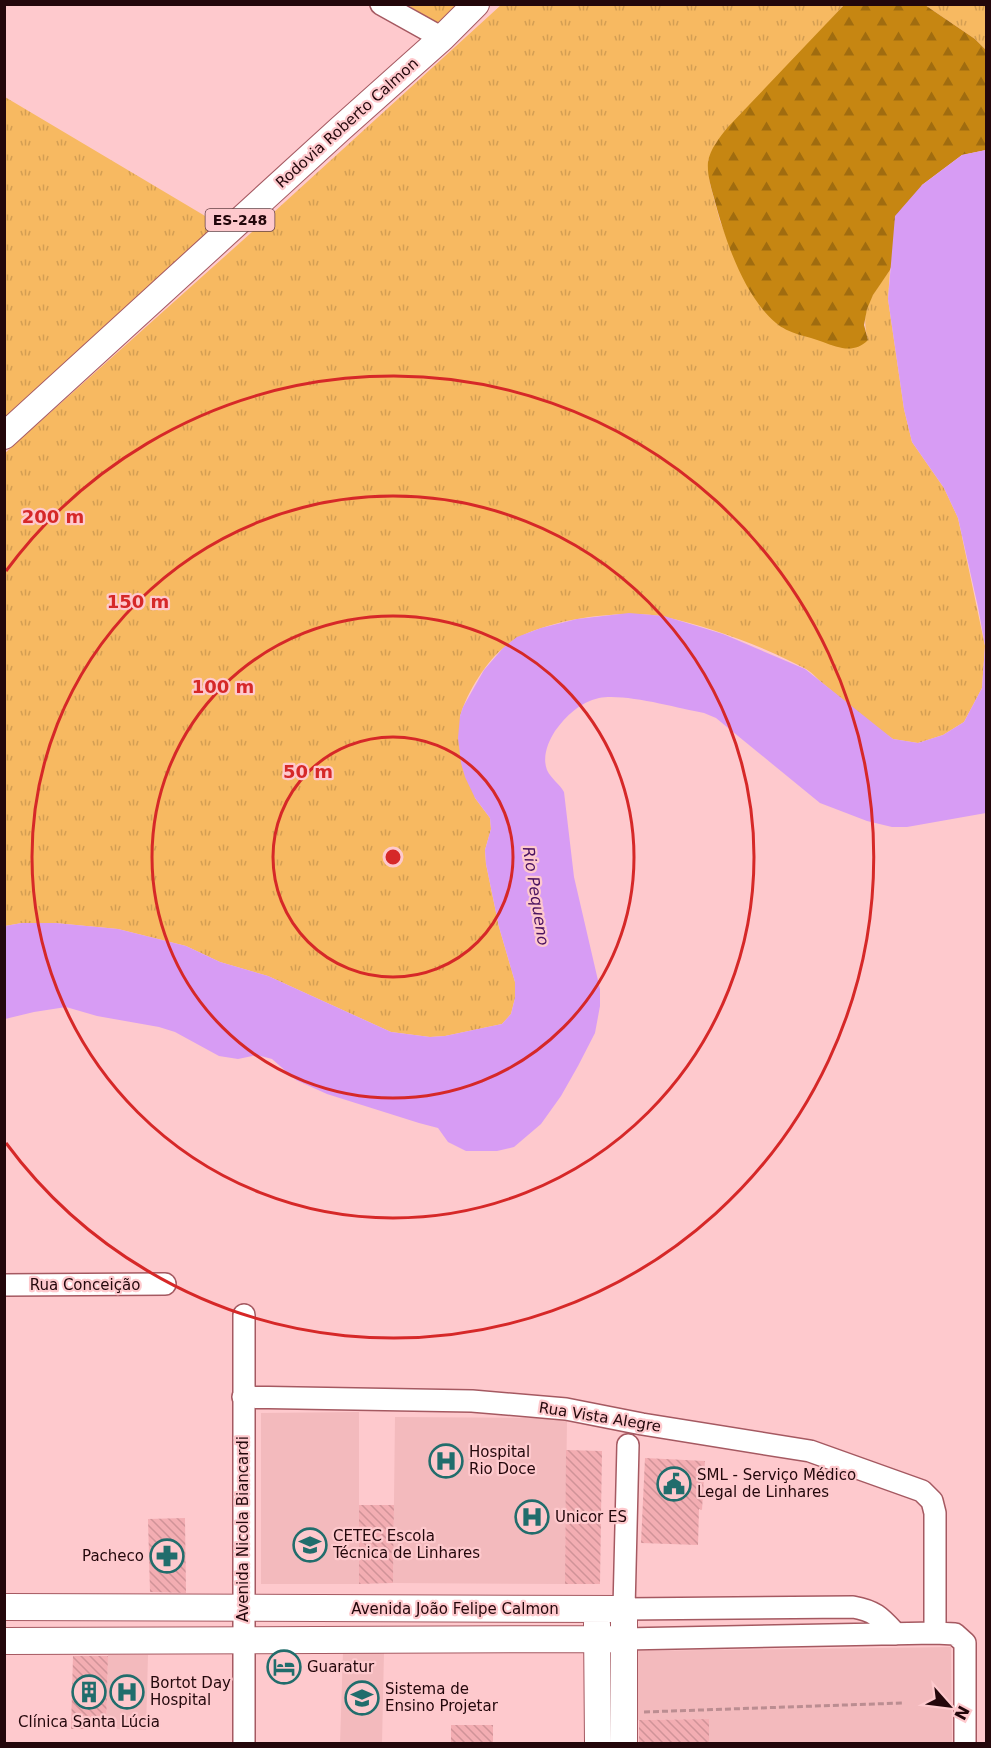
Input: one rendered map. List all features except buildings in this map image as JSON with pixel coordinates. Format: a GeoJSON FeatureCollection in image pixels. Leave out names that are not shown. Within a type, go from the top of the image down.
{"type":"FeatureCollection","features":[{"type":"Feature","properties":{"kind":"main road","name":"Rodovia Roberto Calmon"},"geometry":{"type":"LineString","coordinates":[[4,436],[442,38],[476,4]]}},
{"type":"Feature","properties":{"kind":"main road","name":"Avenida João Felipe Calmon"},"geometry":{"type":"LineString","coordinates":[[4,1607],[624,1609]]}},
{"type":"Feature","properties":{"kind":"main road"},"geometry":{"type":"LineString","coordinates":[[597,1609],[598,1743]]}},
{"type":"Feature","properties":{"kind":"main road"},"geometry":{"type":"LineString","coordinates":[[624,1609],[624,1743]]}},
{"type":"Feature","properties":{"kind":"main road","name":"Avenida João Felipe Calmon"},"geometry":{"type":"LineString","coordinates":[[4,1641],[624,1639]]}},
{"type":"Feature","properties":{"kind":"street"},"geometry":{"type":"LineString","coordinates":[[381,4],[442,38]]}},
{"type":"Feature","properties":{"kind":"street","name":"Rua Conceição"},"geometry":{"type":"LineString","coordinates":[[4,1285],[165,1284]]}},
{"type":"Feature","properties":{"kind":"street","name":"Avenida Nicola Biancardi"},"geometry":{"type":"LineString","coordinates":[[244,1315],[244,1743]]}},
{"type":"Feature","properties":{"kind":"street","name":"Rua Vista Alegre"},"geometry":{"type":"LineString","coordinates":[[243,1397],[472,1401],[566,1409],[642,1424],[810,1451],[922,1491],[932,1501],[935,1513],[935,1633]]}},
{"type":"Feature","properties":{"kind":"street"},"geometry":{"type":"LineString","coordinates":[[624,1609],[628,1445]]}},
{"type":"Feature","properties":{"kind":"street","name":"Avenida João Felipe Calmon"},"geometry":{"type":"LineString","coordinates":[[624,1609],[853,1607],[868,1610],[880,1616],[896,1634]]}},
{"type":"Feature","properties":{"kind":"street","name":"Avenida João Felipe Calmon"},"geometry":{"type":"LineString","coordinates":[[624,1639],[955,1634],[965,1643],[965,1743]]}},
{"type":"Feature","properties":{"kind":"path"},"geometry":{"type":"LineString","coordinates":[[624,1713],[902,1703]]}},
{"type":"Feature","properties":{"kind":"shaded area"},"geometry":{"type":"Polygon","coordinates":[[[359,1412],[359,1584],[261,1584],[261,1413],[359,1412]]]}},
{"type":"Feature","properties":{"kind":"shaded area","name":"Hospital Rio Doce"},"geometry":{"type":"Polygon","coordinates":[[[395,1417],[567,1418],[565,1584],[393,1583],[395,1417]]]}},
{"type":"Feature","properties":{"kind":"shaded area"},"geometry":{"type":"Polygon","coordinates":[[[951,1647],[952,1743],[709,1743],[709,1719],[635,1720],[635,1651],[951,1647]]]}},
{"type":"Feature","properties":{"kind":"shaded area","name":"Sistema de Ensino Projetar"},"geometry":{"type":"Polygon","coordinates":[[[343,1651],[384,1652],[382,1743],[340,1744],[343,1651]]]}},
{"type":"Feature","properties":{"kind":"shaded area","name":"Bortot Day Hospital"},"geometry":{"type":"Polygon","coordinates":[[[108,1655],[148,1655],[146,1730],[106,1729],[108,1655]]]}},
{"type":"Feature","properties":{"kind":"green space"},"geometry":{"type":"Polygon","coordinates":[[[408,5],[469,5],[439,25],[408,5]]]}},
{"type":"Feature","properties":{"kind":"green space"},"geometry":{"type":"Polygon","coordinates":[[[501,5],[844,5],[716,143],[708,161],[710,184],[720,221],[751,292],[783,328],[808,336],[868,340],[865,319],[869,302],[890,270],[888,299],[904,409],[912,442],[944,488],[958,518],[985,646],[982,688],[964,722],[943,735],[918,743],[893,739],[806,669],[737,638],[665,617],[628,614],[583,618],[540,628],[507,645],[492,659],[479,677],[460,716],[475,798],[490,818],[491,829],[485,850],[486,864],[499,927],[515,982],[515,998],[511,1014],[502,1024],[445,1036],[430,1037],[391,1032],[268,976],[220,962],[186,946],[118,929],[55,923],[22,923],[5,926],[4,454],[501,5]]]}},
{"type":"Feature","properties":{"kind":"green space"},"geometry":{"type":"Polygon","coordinates":[[[844,5],[925,5],[975,39],[986,50],[986,150],[962,155],[922,185],[890,270],[873,295],[867,309],[864,325],[868,340],[852,348],[835,346],[786,330],[764,311],[745,282],[730,248],[718,214],[708,167],[713,148],[728,127],[844,5]]]}},
{"type":"Feature","properties":{"kind":"green space"},"geometry":{"type":"Polygon","coordinates":[[[925,5],[986,5],[986,50],[975,39],[925,5]]]}},
{"type":"Feature","properties":{"kind":"green space"},"geometry":{"type":"Polygon","coordinates":[[[5,97],[227,229],[5,427],[5,97]]]}},
{"type":"Feature","properties":{"kind":"water","name":"Rio Pequeno"},"geometry":{"type":"Polygon","coordinates":[[[986,150],[986,813],[907,827],[892,827],[867,821],[820,803],[716,718],[704,713],[651,702],[610,697],[592,700],[580,706],[555,731],[548,745],[545,760],[547,770],[564,792],[574,877],[600,989],[600,1006],[595,1033],[561,1096],[541,1124],[514,1147],[497,1151],[466,1151],[448,1142],[438,1128],[327,1094],[296,1080],[272,1059],[257,1055],[238,1059],[219,1056],[175,1032],[159,1027],[97,1016],[66,1007],[5,1019],[5,926],[22,923],[55,923],[118,929],[186,946],[220,962],[268,976],[391,1032],[430,1037],[445,1036],[502,1024],[511,1014],[515,998],[515,982],[499,927],[486,864],[485,850],[491,829],[490,818],[475,798],[465,777],[458,738],[460,716],[484,670],[503,648],[517,637],[541,628],[577,619],[629,613],[664,616],[723,634],[805,669],[893,739],[918,743],[943,735],[964,722],[982,688],[985,646],[978,607],[958,518],[944,488],[912,442],[904,409],[888,299],[895,216],[922,185],[962,155],[986,150]]]}},
{"type":"Feature","properties":{"kind":"place","name":"Hospital Rio Doce"},"geometry":{"type":"Point","coordinates":[446,1461]}},
{"type":"Feature","properties":{"kind":"place","name":"SML - Serviço Médico Legal de Linhares"},"geometry":{"type":"Point","coordinates":[674,1484]}},
{"type":"Feature","properties":{"kind":"place","name":"Unicor ES"},"geometry":{"type":"Point","coordinates":[532,1517]}},
{"type":"Feature","properties":{"kind":"place","name":"CETEC Escola Técnica de Linhares"},"geometry":{"type":"Point","coordinates":[310,1545]}},
{"type":"Feature","properties":{"kind":"place","name":"Pacheco"},"geometry":{"type":"Point","coordinates":[167,1556]}},
{"type":"Feature","properties":{"kind":"place","name":"Guaratur"},"geometry":{"type":"Point","coordinates":[284,1667]}},
{"type":"Feature","properties":{"kind":"place","name":"Clínica Santa Lúcia"},"geometry":{"type":"Point","coordinates":[89,1692]}},
{"type":"Feature","properties":{"kind":"place","name":"Bortot Day Hospital"},"geometry":{"type":"Point","coordinates":[127,1692]}},
{"type":"Feature","properties":{"kind":"place","name":"Sistema de Ensino Projetar"},"geometry":{"type":"Point","coordinates":[362,1698]}}]}
